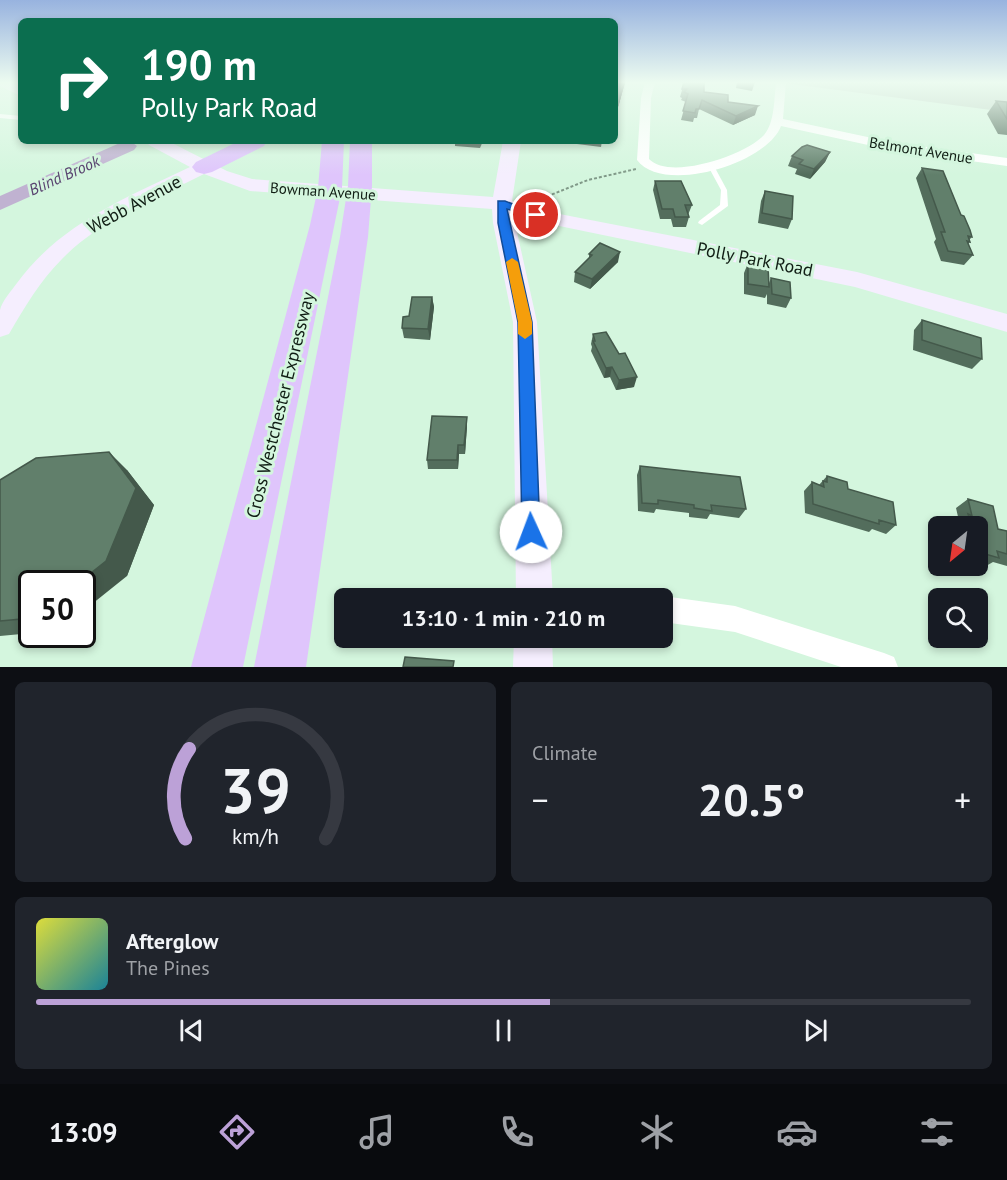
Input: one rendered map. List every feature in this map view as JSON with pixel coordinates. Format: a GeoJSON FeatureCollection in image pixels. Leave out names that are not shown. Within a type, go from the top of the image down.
{"type":"FeatureCollection","features":[{"type":"Feature","properties":{"kind":"highway"},"geometry":{"type":"LineString","coordinates":[[204,167],[250,144]]}},
{"type":"Feature","properties":{"kind":"highway","name":"Cross Westchester Expressway"},"geometry":{"type":"LineString","coordinates":[[217,667],[323,225],[330,188],[333,144]]}},
{"type":"Feature","properties":{"kind":"highway","name":"Cross Westchester Expressway"},"geometry":{"type":"LineString","coordinates":[[280,667],[354,237],[360,186],[361,144]]}},
{"type":"Feature","properties":{"kind":"street"},"geometry":{"type":"LineString","coordinates":[[645,113],[643,160],[650,168],[683,171],[743,157],[762,146],[771,134],[778,113]]}},
{"type":"Feature","properties":{"kind":"street","name":"Belmont Avenue"},"geometry":{"type":"LineString","coordinates":[[777,121],[848,139],[1007,162]]}},
{"type":"Feature","properties":{"kind":"street"},"geometry":{"type":"LineString","coordinates":[[134,201],[164,173],[170,154],[161,144]]}},
{"type":"Feature","properties":{"kind":"street","name":"Bowman Avenue"},"geometry":{"type":"LineString","coordinates":[[162,144],[204,167],[240,182],[287,189],[502,204]]}},
{"type":"Feature","properties":{"kind":"street"},"geometry":{"type":"LineString","coordinates":[[512,144],[502,204],[503,223],[525,322],[534,588]]}},
{"type":"Feature","properties":{"kind":"street","name":"Webb Avenue"},"geometry":{"type":"LineString","coordinates":[[0,328],[28,284],[54,254],[84,229],[134,201],[204,167]]}},
{"type":"Feature","properties":{"kind":"street","name":"Polly Park Road"},"geometry":{"type":"LineString","coordinates":[[502,204],[536,215],[857,280],[1007,323]]}},
{"type":"Feature","properties":{"kind":"street"},"geometry":{"type":"LineString","coordinates":[[673,610],[735,619],[884,667]]}},
{"type":"Feature","properties":{"kind":"street"},"geometry":{"type":"LineString","coordinates":[[533,648],[533,667]]}},
{"type":"Feature","properties":{"kind":"lane"},"geometry":{"type":"LineString","coordinates":[[0,116],[18,118]]}},
{"type":"Feature","properties":{"kind":"lane"},"geometry":{"type":"LineString","coordinates":[[702,223],[724,206],[724,190],[711,166]]}},
{"type":"Feature","properties":{"kind":"path"},"geometry":{"type":"LineString","coordinates":[[538,200],[588,180],[620,171],[650,168]]}},
{"type":"Feature","properties":{"kind":"building"},"geometry":{"type":"Polygon","coordinates":[[[807,145],[830,152],[814,169],[799,164],[803,160],[792,156],[807,145]]]}},
{"type":"Feature","properties":{"kind":"building"},"geometry":{"type":"Polygon","coordinates":[[[922,168],[943,171],[961,215],[964,216],[970,230],[972,237],[968,236],[970,242],[967,241],[973,255],[948,251],[941,232],[945,232],[922,168]]]}},
{"type":"Feature","properties":{"kind":"building"},"geometry":{"type":"Polygon","coordinates":[[[655,181],[681,181],[692,205],[685,205],[689,217],[675,217],[673,209],[662,209],[655,181]]]}},
{"type":"Feature","properties":{"kind":"building"},"geometry":{"type":"Polygon","coordinates":[[[765,191],[793,196],[792,219],[762,213],[765,191]]]}},
{"type":"Feature","properties":{"kind":"building"},"geometry":{"type":"Polygon","coordinates":[[[600,243],[620,252],[592,279],[575,272],[592,255],[589,254],[600,243]]]}},
{"type":"Feature","properties":{"kind":"building"},"geometry":{"type":"Polygon","coordinates":[[[748,263],[768,266],[769,287],[748,284],[748,263]]]}},
{"type":"Feature","properties":{"kind":"building"},"geometry":{"type":"Polygon","coordinates":[[[771,278],[790,282],[791,298],[772,294],[771,278]]]}},
{"type":"Feature","properties":{"kind":"building"},"geometry":{"type":"Polygon","coordinates":[[[412,297],[432,297],[428,329],[402,328],[403,317],[409,316],[412,297]]]}},
{"type":"Feature","properties":{"kind":"building"},"geometry":{"type":"Polygon","coordinates":[[[922,320],[981,338],[982,359],[922,340],[922,320]]]}},
{"type":"Feature","properties":{"kind":"building"},"geometry":{"type":"Polygon","coordinates":[[[606,332],[619,354],[625,353],[637,377],[619,380],[612,367],[606,368],[593,341],[595,341],[593,334],[606,332]]]}},
{"type":"Feature","properties":{"kind":"building"},"geometry":{"type":"Polygon","coordinates":[[[432,416],[467,417],[464,445],[458,445],[457,460],[427,460],[432,416]]]}},
{"type":"Feature","properties":{"kind":"building"},"geometry":{"type":"Polygon","coordinates":[[[109,452],[136,488],[106,561],[95,570],[18,570],[18,619],[0,621],[0,480],[36,458],[109,452]]]}},
{"type":"Feature","properties":{"kind":"building"},"geometry":{"type":"Polygon","coordinates":[[[640,466],[740,477],[746,509],[711,505],[712,511],[694,508],[694,505],[658,500],[658,504],[642,503],[640,466]]]}},
{"type":"Feature","properties":{"kind":"building"},"geometry":{"type":"Polygon","coordinates":[[[827,476],[847,482],[848,489],[893,502],[896,525],[879,520],[879,524],[813,504],[812,482],[824,487],[823,481],[827,482],[827,476]]]}},
{"type":"Feature","properties":{"kind":"building"},"geometry":{"type":"Polygon","coordinates":[[[968,499],[993,506],[998,529],[1007,531],[1007,554],[997,551],[999,558],[988,555],[988,516],[972,516],[968,499]]]}},
{"type":"Feature","properties":{"kind":"building"},"geometry":{"type":"Polygon","coordinates":[[[405,657],[454,661],[453,667],[403,667],[405,657]]]}},
{"type":"Feature","properties":{"kind":"waterway","name":"Blind Brook"},"geometry":{"type":"LineString","coordinates":[[0,204],[128,146]]}},
{"type":"Feature","properties":{"kind":"slow traffic"},"geometry":{"type":"LineString","coordinates":[[512,262],[525,322],[525,334]]}},
{"type":"Feature","properties":{"kind":"route"},"geometry":{"type":"LineString","coordinates":[[531,532],[525,322],[503,223],[502,204],[536,215]]}}]}
